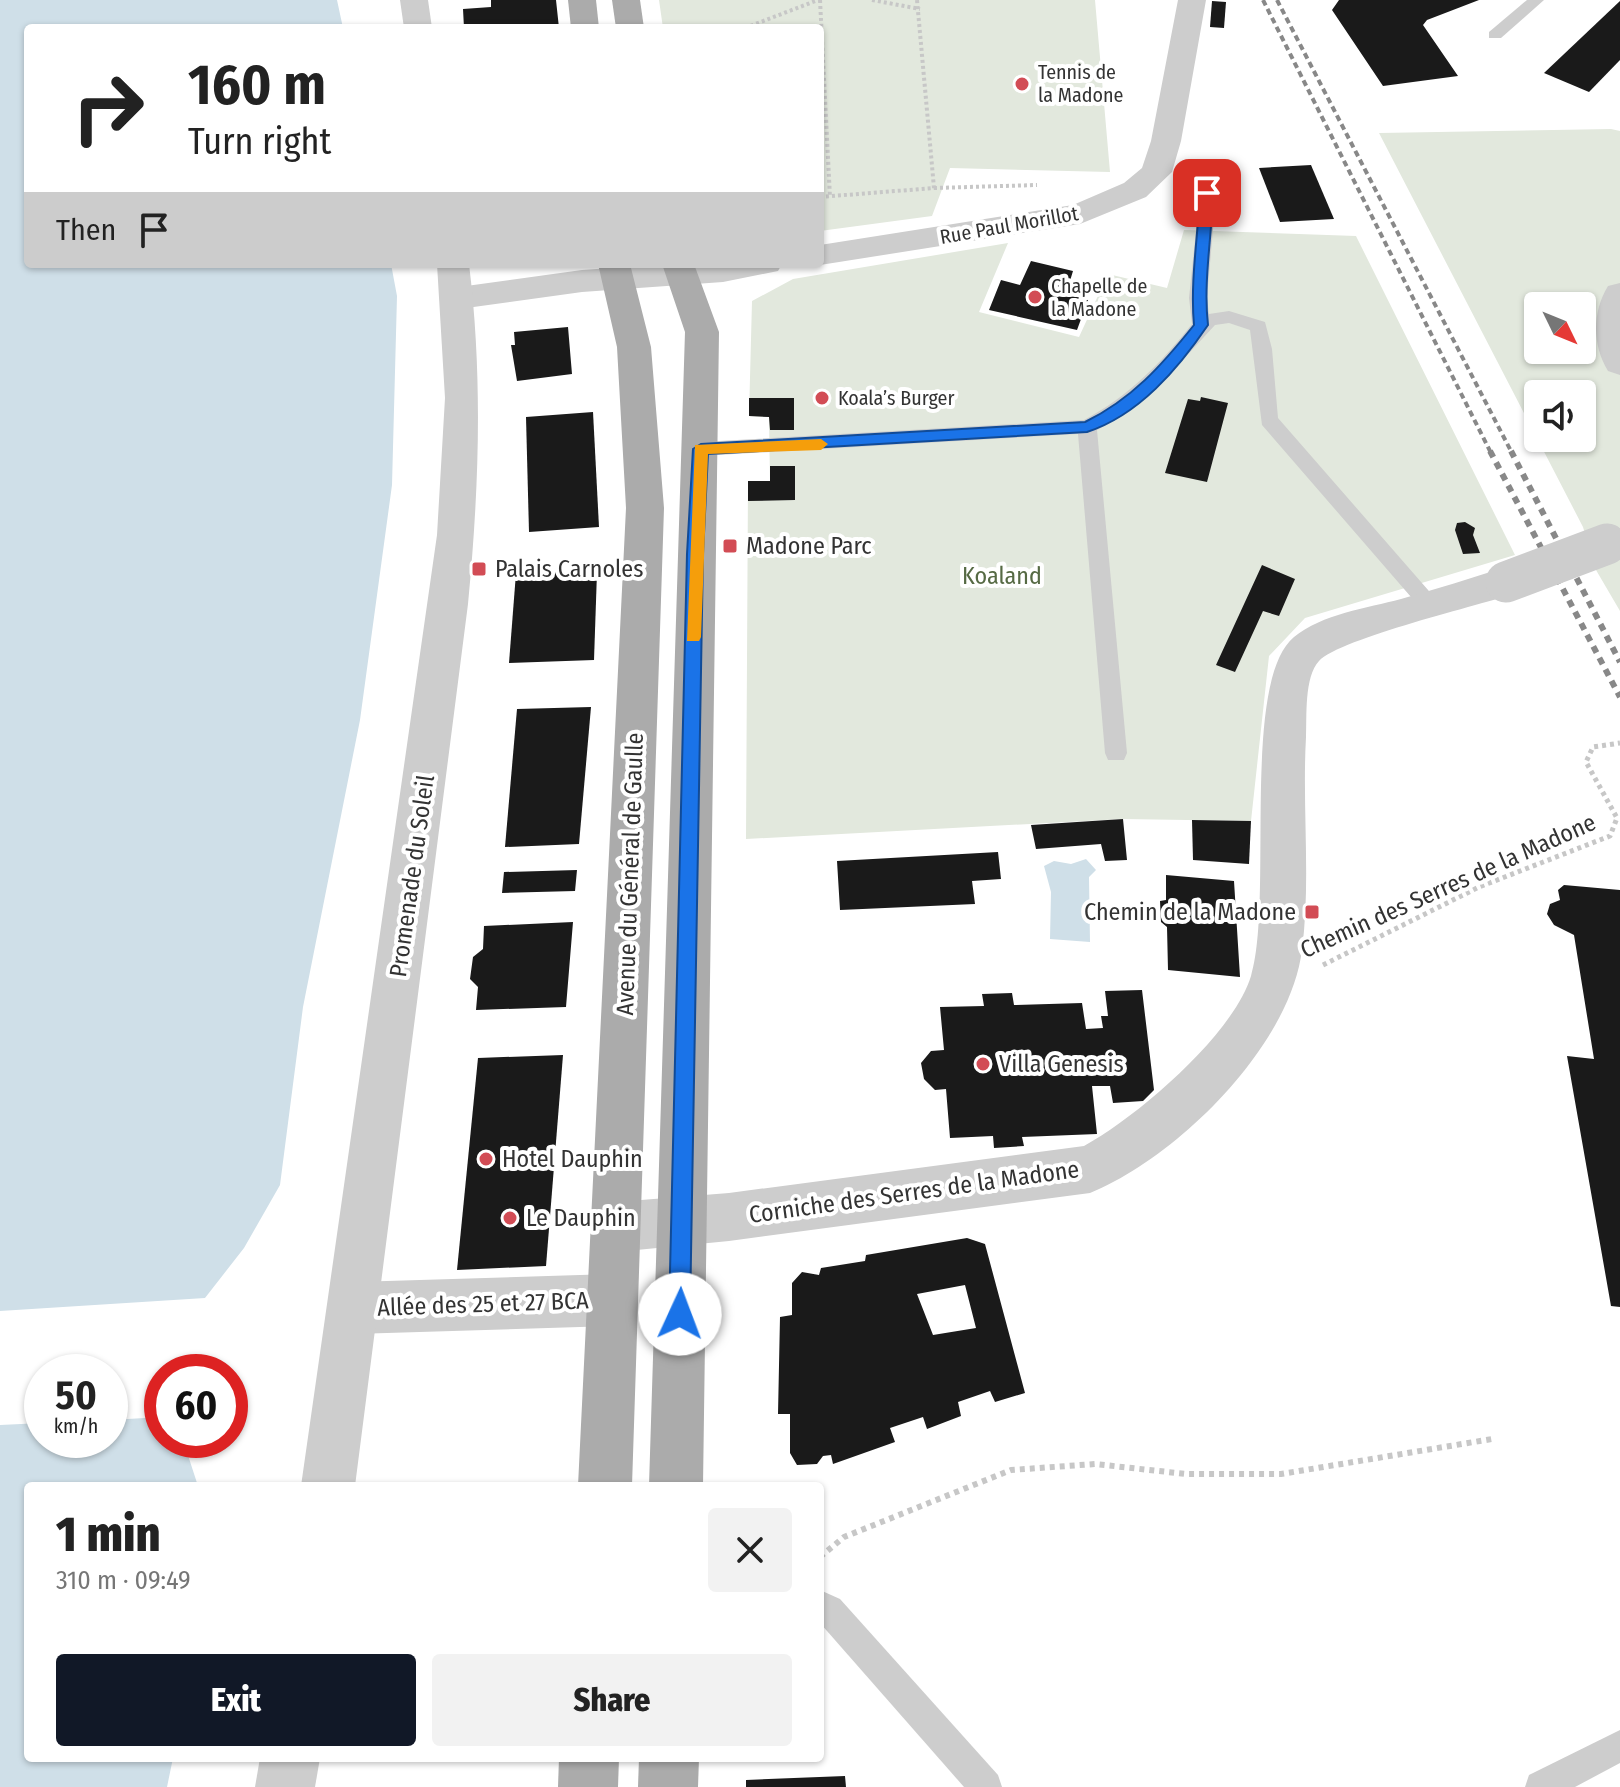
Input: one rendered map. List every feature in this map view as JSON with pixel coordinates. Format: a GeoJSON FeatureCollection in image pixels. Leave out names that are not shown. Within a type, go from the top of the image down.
{"type":"FeatureCollection","features":[{"type":"Feature","properties":{"kind":"main road"},"geometry":{"type":"LineString","coordinates":[[582,0],[585,24]]}},
{"type":"Feature","properties":{"kind":"main road"},"geometry":{"type":"LineString","coordinates":[[626,0],[629,24]]}},
{"type":"Feature","properties":{"kind":"main road"},"geometry":{"type":"LineString","coordinates":[[676,1482],[694,569],[701,449],[702,332],[680,269]]}},
{"type":"Feature","properties":{"kind":"main road","name":"Avenue du Général de Gaulle"},"geometry":{"type":"LineString","coordinates":[[605,1482],[645,508],[634,347],[615,271]]}},
{"type":"Feature","properties":{"kind":"main road"},"geometry":{"type":"LineString","coordinates":[[588,1787],[589,1762]]}},
{"type":"Feature","properties":{"kind":"main road"},"geometry":{"type":"LineString","coordinates":[[668,1787],[669,1762]]}},
{"type":"Feature","properties":{"kind":"street"},"geometry":{"type":"LineString","coordinates":[[414,0],[417,24]]}},
{"type":"Feature","properties":{"kind":"street","name":"Rue Paul Morillot"},"geometry":{"type":"LineString","coordinates":[[824,254],[1080,214],[1135,190],[1156,172],[1166,141],[1192,0]]}},
{"type":"Feature","properties":{"kind":"street"},"geometry":{"type":"LineString","coordinates":[[463,274],[680,269]]}},
{"type":"Feature","properties":{"kind":"street","name":"Promenade du Soleil"},"geometry":{"type":"LineString","coordinates":[[329,1482],[452,576],[464,372],[463,274]]}},
{"type":"Feature","properties":{"kind":"street"},"geometry":{"type":"LineString","coordinates":[[1620,294],[1611,322],[1620,363]]}},
{"type":"Feature","properties":{"kind":"street","name":"Corniche des Serres de la Madone"},"geometry":{"type":"LineString","coordinates":[[616,1227],[729,1217],[1090,1169],[1124,1153],[1187,1100],[1243,1030],[1273,979],[1281,914],[1286,729],[1291,682],[1302,652],[1333,633],[1506,582],[1613,540]]}},
{"type":"Feature","properties":{"kind":"street","name":"Allée des 25 et 27 BCA"},"geometry":{"type":"LineString","coordinates":[[354,1308],[612,1300]]}},
{"type":"Feature","properties":{"kind":"street"},"geometry":{"type":"LineString","coordinates":[[285,1787],[289,1762]]}},
{"type":"Feature","properties":{"kind":"lane"},"geometry":{"type":"LineString","coordinates":[[1495,35],[1536,0]]}},
{"type":"Feature","properties":{"kind":"lane"},"geometry":{"type":"LineString","coordinates":[[1201,325],[1198,298],[1210,172]]}},
{"type":"Feature","properties":{"kind":"lane"},"geometry":{"type":"LineString","coordinates":[[701,449],[1087,427],[1121,410],[1163,374],[1201,325],[1214,316],[1232,316],[1258,326],[1265,348],[1263,391],[1269,420],[1431,606]]}},
{"type":"Feature","properties":{"kind":"lane"},"geometry":{"type":"LineString","coordinates":[[1087,427],[1116,753]]}},
{"type":"Feature","properties":{"kind":"lane"},"geometry":{"type":"LineString","coordinates":[[824,1607],[986,1787]]}},
{"type":"Feature","properties":{"kind":"lane"},"geometry":{"type":"LineString","coordinates":[[1541,1787],[1620,1746]]}},
{"type":"Feature","properties":{"kind":"path"},"geometry":{"type":"LineString","coordinates":[[756,24],[819,0],[820,24]]}},
{"type":"Feature","properties":{"kind":"path"},"geometry":{"type":"LineString","coordinates":[[872,0],[920,9]]}},
{"type":"Feature","properties":{"kind":"path"},"geometry":{"type":"LineString","coordinates":[[917,0],[934,188]]}},
{"type":"Feature","properties":{"kind":"path"},"geometry":{"type":"LineString","coordinates":[[824,90],[830,197]]}},
{"type":"Feature","properties":{"kind":"path"},"geometry":{"type":"LineString","coordinates":[[824,197],[934,188],[1041,185]]}},
{"type":"Feature","properties":{"kind":"path","name":"Chemin des Serres de la Madone"},"geometry":{"type":"LineString","coordinates":[[1273,979],[1313,969],[1479,887],[1610,836],[1617,818],[1586,762],[1593,747],[1620,743]]}},
{"type":"Feature","properties":{"kind":"path"},"geometry":{"type":"LineString","coordinates":[[824,1554],[844,1537],[1011,1470],[1095,1464],[1186,1474],[1281,1474],[1492,1439]]}},
{"type":"Feature","properties":{"kind":"green space"},"geometry":{"type":"Polygon","coordinates":[[[659,0],[1095,0],[1110,172],[950,168],[932,216],[824,230],[824,24],[662,24],[659,0]]]}},
{"type":"Feature","properties":{"kind":"green space"},"geometry":{"type":"Polygon","coordinates":[[[1620,131],[1620,611],[1596,570],[1583,527],[1544,452],[1596,452],[1596,380],[1524,380],[1524,413],[1379,133],[1620,131]]]}},
{"type":"Feature","properties":{"kind":"green space","name":"Koaland"},"geometry":{"type":"Polygon","coordinates":[[[1184,230],[1356,236],[1515,555],[1305,618],[1269,656],[1251,821],[1123,819],[746,839],[748,481],[770,481],[769,417],[749,416],[752,301],[793,279],[1008,243],[979,312],[1079,337],[1108,274],[1167,288],[1184,230]]]}},
{"type":"Feature","properties":{"kind":"shaded area"},"geometry":{"type":"Polygon","coordinates":[[[0,0],[337,0],[342,24],[24,24],[24,268],[392,268],[397,296],[392,485],[360,720],[303,1007],[280,1185],[244,1248],[205,1298],[0,1311],[0,0]]]}},
{"type":"Feature","properties":{"kind":"shaded area"},"geometry":{"type":"Polygon","coordinates":[[[1086,859],[1096,870],[1089,877],[1090,942],[1050,939],[1051,892],[1044,866],[1054,861],[1071,864],[1086,859]]]}},
{"type":"Feature","properties":{"kind":"shaded area"},"geometry":{"type":"Polygon","coordinates":[[[144,1418],[144,1458],[189,1458],[197,1482],[24,1482],[24,1762],[172,1762],[167,1787],[0,1787],[0,1425],[24,1424],[24,1458],[128,1458],[128,1419],[144,1418]]]}},
{"type":"Feature","properties":{"kind":"building"},"geometry":{"type":"Polygon","coordinates":[[[491,0],[556,0],[559,24],[464,24],[463,9],[491,7],[491,0]]]}},
{"type":"Feature","properties":{"kind":"building"},"geometry":{"type":"Polygon","coordinates":[[[1339,0],[1479,0],[1427,20],[1423,25],[1458,76],[1383,86],[1332,10],[1339,0]]]}},
{"type":"Feature","properties":{"kind":"building"},"geometry":{"type":"Polygon","coordinates":[[[1212,1],[1226,2],[1224,28],[1210,27],[1212,1]]]}},
{"type":"Feature","properties":{"kind":"building"},"geometry":{"type":"Polygon","coordinates":[[[1620,1],[1620,60],[1589,92],[1544,73],[1620,1]]]}},
{"type":"Feature","properties":{"kind":"building"},"geometry":{"type":"Polygon","coordinates":[[[1311,165],[1334,219],[1280,222],[1259,168],[1311,165]]]}},
{"type":"Feature","properties":{"kind":"building","name":"Chapelle de la Madone"},"geometry":{"type":"Polygon","coordinates":[[[1031,261],[1073,271],[1066,294],[1088,300],[1077,330],[989,310],[1001,280],[1020,285],[1031,261]]]}},
{"type":"Feature","properties":{"kind":"building"},"geometry":{"type":"Polygon","coordinates":[[[568,327],[572,374],[517,381],[511,345],[515,345],[514,332],[568,327]]]}},
{"type":"Feature","properties":{"kind":"building"},"geometry":{"type":"Polygon","coordinates":[[[1201,397],[1228,403],[1207,482],[1165,473],[1188,399],[1200,401],[1201,397]]]}},
{"type":"Feature","properties":{"kind":"building"},"geometry":{"type":"Polygon","coordinates":[[[749,398],[794,398],[794,430],[770,430],[769,417],[749,416],[749,398]]]}},
{"type":"Feature","properties":{"kind":"building"},"geometry":{"type":"Polygon","coordinates":[[[593,412],[599,527],[529,532],[526,417],[593,412]]]}},
{"type":"Feature","properties":{"kind":"building"},"geometry":{"type":"Polygon","coordinates":[[[770,466],[795,466],[795,500],[748,501],[748,481],[770,481],[770,466]]]}},
{"type":"Feature","properties":{"kind":"building"},"geometry":{"type":"Polygon","coordinates":[[[1465,522],[1475,528],[1473,535],[1480,553],[1463,554],[1455,530],[1457,523],[1465,522]]]}},
{"type":"Feature","properties":{"kind":"building"},"geometry":{"type":"Polygon","coordinates":[[[1262,565],[1295,579],[1279,616],[1263,611],[1235,672],[1216,665],[1262,565]]]}},
{"type":"Feature","properties":{"kind":"building"},"geometry":{"type":"Polygon","coordinates":[[[597,572],[594,660],[509,663],[516,573],[597,572]]]}},
{"type":"Feature","properties":{"kind":"building"},"geometry":{"type":"Polygon","coordinates":[[[591,707],[579,844],[505,847],[517,709],[591,707]]]}},
{"type":"Feature","properties":{"kind":"building"},"geometry":{"type":"Polygon","coordinates":[[[1123,819],[1127,860],[1105,861],[1101,844],[1036,849],[1031,825],[1123,819]]]}},
{"type":"Feature","properties":{"kind":"building"},"geometry":{"type":"Polygon","coordinates":[[[1192,820],[1251,821],[1249,864],[1193,860],[1192,820]]]}},
{"type":"Feature","properties":{"kind":"building"},"geometry":{"type":"Polygon","coordinates":[[[998,852],[1001,879],[972,881],[975,904],[840,910],[837,861],[998,852]]]}},
{"type":"Feature","properties":{"kind":"building"},"geometry":{"type":"Polygon","coordinates":[[[577,870],[575,891],[502,893],[504,872],[577,870]]]}},
{"type":"Feature","properties":{"kind":"building"},"geometry":{"type":"Polygon","coordinates":[[[1166,875],[1234,881],[1240,977],[1168,970],[1167,927],[1161,922],[1160,901],[1166,900],[1166,875]]]}},
{"type":"Feature","properties":{"kind":"building"},"geometry":{"type":"Polygon","coordinates":[[[1564,885],[1620,890],[1620,1307],[1611,1306],[1567,1056],[1594,1059],[1574,935],[1554,925],[1547,914],[1550,904],[1560,900],[1558,890],[1564,885]]]}},
{"type":"Feature","properties":{"kind":"building"},"geometry":{"type":"Polygon","coordinates":[[[573,922],[566,1007],[476,1010],[478,987],[470,979],[473,957],[483,949],[484,926],[573,922]]]}},
{"type":"Feature","properties":{"kind":"building"},"geometry":{"type":"Polygon","coordinates":[[[1142,990],[1154,1090],[1143,1101],[1113,1103],[1110,1086],[1092,1086],[1097,1134],[1022,1137],[1024,1146],[994,1148],[993,1136],[950,1138],[946,1089],[935,1090],[924,1079],[921,1063],[931,1051],[944,1050],[940,1007],[984,1006],[982,994],[1012,993],[1014,1005],[1082,1003],[1086,1029],[1103,1028],[1101,1016],[1108,1016],[1105,991],[1142,990]]]}},
{"type":"Feature","properties":{"kind":"building"},"geometry":{"type":"Polygon","coordinates":[[[563,1055],[546,1266],[457,1270],[478,1058],[563,1055]]]}},
{"type":"Feature","properties":{"kind":"building"},"geometry":{"type":"Polygon","coordinates":[[[967,1238],[985,1244],[1025,1393],[995,1402],[990,1391],[958,1402],[961,1416],[927,1429],[923,1417],[890,1428],[895,1442],[833,1464],[831,1455],[823,1456],[817,1464],[797,1465],[790,1453],[790,1414],[778,1414],[780,1317],[792,1315],[792,1283],[802,1272],[819,1275],[821,1268],[865,1261],[866,1255],[967,1238]],[[965,1285],[917,1294],[933,1335],[976,1328],[965,1285]]]}},
{"type":"Feature","properties":{"kind":"building"},"geometry":{"type":"Polygon","coordinates":[[[845,1776],[846,1787],[746,1787],[746,1780],[845,1776]]]}},
{"type":"Feature","properties":{"kind":"railway"},"geometry":{"type":"LineString","coordinates":[[1263,0],[1491,453]]}},
{"type":"Feature","properties":{"kind":"railway"},"geometry":{"type":"LineString","coordinates":[[1277,0],[1512,453]]}},
{"type":"Feature","properties":{"kind":"railway"},"geometry":{"type":"LineString","coordinates":[[1490,451],[1620,697]]}},
{"type":"Feature","properties":{"kind":"railway"},"geometry":{"type":"LineString","coordinates":[[1511,451],[1620,662]]}},
{"type":"Feature","properties":{"kind":"slow traffic"},"geometry":{"type":"LineString","coordinates":[[693,637],[701,449],[821,444]]}},
{"type":"Feature","properties":{"kind":"place","name":"Tennis de la Madone"},"geometry":{"type":"Point","coordinates":[1022,84]}},
{"type":"Feature","properties":{"kind":"place","name":"Chapelle de la Madone"},"geometry":{"type":"Point","coordinates":[1035,297]}},
{"type":"Feature","properties":{"kind":"place","name":"Koala’s Burger"},"geometry":{"type":"Point","coordinates":[822,398]}},
{"type":"Feature","properties":{"kind":"place","name":"Madone Parc"},"geometry":{"type":"Point","coordinates":[730,546]}},
{"type":"Feature","properties":{"kind":"place","name":"Palais Carnoles"},"geometry":{"type":"Point","coordinates":[479,569]}},
{"type":"Feature","properties":{"kind":"place","name":"Chemin de la Madone"},"geometry":{"type":"Point","coordinates":[1312,912]}},
{"type":"Feature","properties":{"kind":"place","name":"Villa Genesis"},"geometry":{"type":"Point","coordinates":[983,1064]}},
{"type":"Feature","properties":{"kind":"place","name":"Hotel Dauphin"},"geometry":{"type":"Point","coordinates":[486,1159]}},
{"type":"Feature","properties":{"kind":"place","name":"Le Dauphin"},"geometry":{"type":"Point","coordinates":[510,1218]}},
{"type":"Feature","properties":{"kind":"route"},"geometry":{"type":"LineString","coordinates":[[680,1314],[695,554],[701,449],[1034,432],[1087,427],[1121,410],[1163,374],[1201,325],[1198,298],[1203,273],[1207,193]]}}]}
